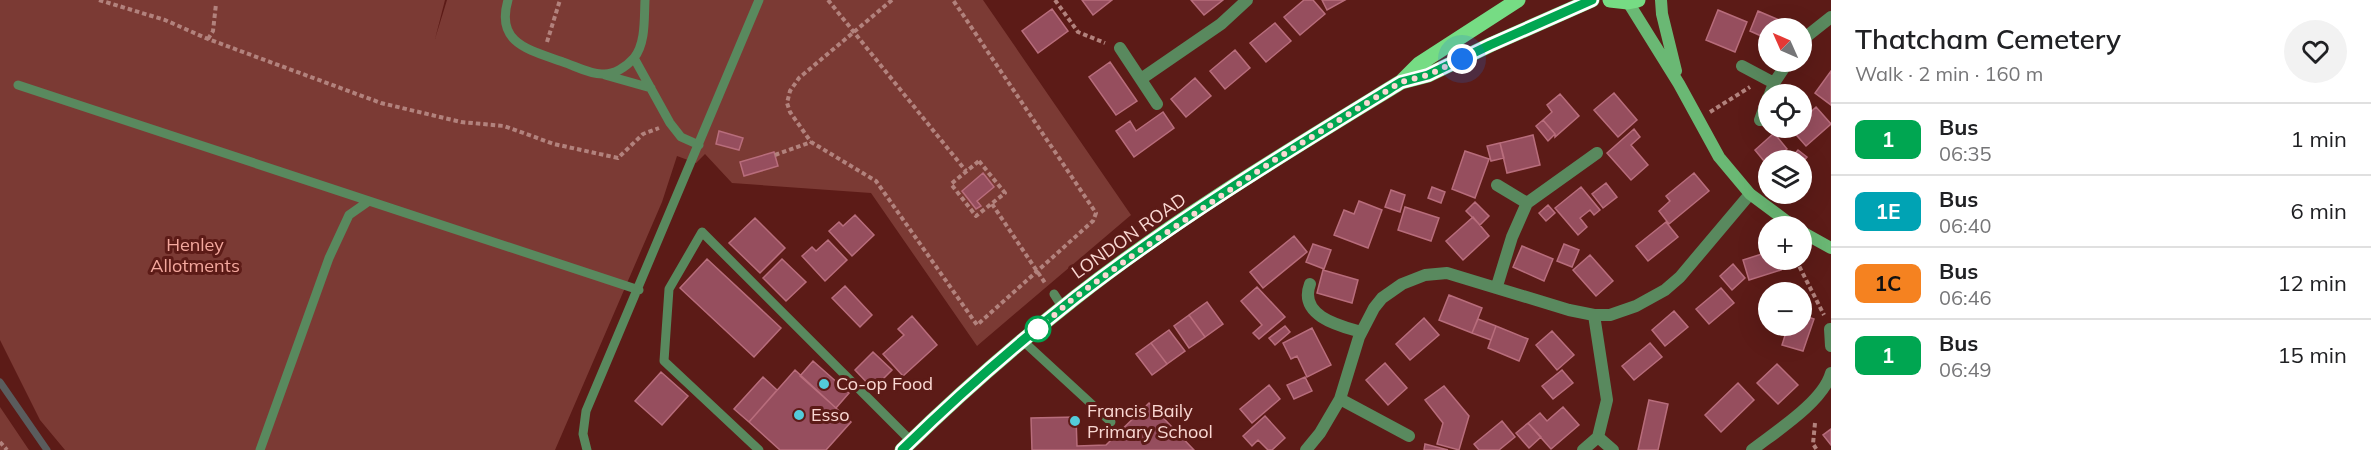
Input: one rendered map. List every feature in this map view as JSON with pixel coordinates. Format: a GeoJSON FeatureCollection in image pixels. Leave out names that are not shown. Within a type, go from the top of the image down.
{"type":"FeatureCollection","features":[{"type":"Feature","properties":{"kind":"main road","name":"LONDON ROAD"},"geometry":{"type":"LineString","coordinates":[[907,445],[982,375],[1131,257],[1217,197],[1401,82],[1419,64],[1518,0]]}},
{"type":"Feature","properties":{"kind":"main road","name":"LONDON ROAD"},"geometry":{"type":"LineString","coordinates":[[1401,82],[1428,75],[1592,0]]}},
{"type":"Feature","properties":{"kind":"main road"},"geometry":{"type":"LineString","coordinates":[[1610,0],[1633,1]]}},
{"type":"Feature","properties":{"kind":"street"},"geometry":{"type":"LineString","coordinates":[[1141,80],[1221,24],[1246,0]]}},
{"type":"Feature","properties":{"kind":"street"},"geometry":{"type":"LineString","coordinates":[[1661,0],[1662,14],[1679,84]]}},
{"type":"Feature","properties":{"kind":"street"},"geometry":{"type":"LineString","coordinates":[[1633,1],[1719,157],[1750,194],[1780,216]]}},
{"type":"Feature","properties":{"kind":"street"},"geometry":{"type":"LineString","coordinates":[[1812,32],[1831,17]]}},
{"type":"Feature","properties":{"kind":"street"},"geometry":{"type":"LineString","coordinates":[[1120,48],[1157,104]]}},
{"type":"Feature","properties":{"kind":"street"},"geometry":{"type":"LineString","coordinates":[[1742,66],[1763,84]]}},
{"type":"Feature","properties":{"kind":"street"},"geometry":{"type":"LineString","coordinates":[[1497,286],[1512,237],[1527,203],[1597,153]]}},
{"type":"Feature","properties":{"kind":"street"},"geometry":{"type":"LineString","coordinates":[[1497,185],[1527,203]]}},
{"type":"Feature","properties":{"kind":"street"},"geometry":{"type":"LineString","coordinates":[[1306,450],[1340,399],[1361,333],[1374,308],[1391,290],[1412,279],[1436,273],[1447,273],[1497,286],[1569,310],[1594,315],[1610,315],[1665,290],[1680,277],[1750,194]]}},
{"type":"Feature","properties":{"kind":"street"},"geometry":{"type":"LineString","coordinates":[[1812,238],[1831,248]]}},
{"type":"Feature","properties":{"kind":"street"},"geometry":{"type":"LineString","coordinates":[[1310,284],[1308,297],[1314,310],[1320,316],[1329,322],[1361,333]]}},
{"type":"Feature","properties":{"kind":"street"},"geometry":{"type":"LineString","coordinates":[[1583,450],[1598,437],[1607,400],[1594,315]]}},
{"type":"Feature","properties":{"kind":"street"},"geometry":{"type":"LineString","coordinates":[[1830,328],[1831,346]]}},
{"type":"Feature","properties":{"kind":"street"},"geometry":{"type":"LineString","coordinates":[[1752,450],[1793,419],[1822,391],[1831,373]]}},
{"type":"Feature","properties":{"kind":"street"},"geometry":{"type":"LineString","coordinates":[[1340,399],[1409,436]]}},
{"type":"Feature","properties":{"kind":"street"},"geometry":{"type":"LineString","coordinates":[[1598,437],[1613,450]]}},
{"type":"Feature","properties":{"kind":"lane"},"geometry":{"type":"LineString","coordinates":[[508,0],[504,19],[507,29],[518,44],[602,74],[651,88]]}},
{"type":"Feature","properties":{"kind":"lane"},"geometry":{"type":"LineString","coordinates":[[602,74],[618,71],[634,58],[641,44],[645,0]]}},
{"type":"Feature","properties":{"kind":"lane"},"geometry":{"type":"LineString","coordinates":[[587,450],[583,434],[586,411],[639,290],[759,0]]}},
{"type":"Feature","properties":{"kind":"lane"},"geometry":{"type":"LineString","coordinates":[[634,58],[670,123],[681,137],[699,145]]}},
{"type":"Feature","properties":{"kind":"lane"},"geometry":{"type":"LineString","coordinates":[[18,85],[639,290]]}},
{"type":"Feature","properties":{"kind":"lane"},"geometry":{"type":"LineString","coordinates":[[260,450],[328,258],[349,214],[369,201]]}},
{"type":"Feature","properties":{"kind":"lane"},"geometry":{"type":"LineString","coordinates":[[759,450],[664,361],[669,289],[702,232],[907,445]]}},
{"type":"Feature","properties":{"kind":"lane"},"geometry":{"type":"LineString","coordinates":[[1054,294],[1063,309]]}},
{"type":"Feature","properties":{"kind":"lane"},"geometry":{"type":"LineString","coordinates":[[1023,341],[1111,422]]}},
{"type":"Feature","properties":{"kind":"path"},"geometry":{"type":"LineString","coordinates":[[99,0],[165,20],[208,39],[381,103],[461,122],[504,126],[554,144],[618,158],[642,134],[670,123]]}},
{"type":"Feature","properties":{"kind":"path"},"geometry":{"type":"LineString","coordinates":[[543,54],[560,0]]}},
{"type":"Feature","properties":{"kind":"path"},"geometry":{"type":"LineString","coordinates":[[828,0],[966,171]]}},
{"type":"Feature","properties":{"kind":"path"},"geometry":{"type":"LineString","coordinates":[[892,0],[799,78],[790,91],[787,102],[790,112],[812,142],[876,181],[977,325],[1039,272],[1093,221],[1096,213],[954,0]]}},
{"type":"Feature","properties":{"kind":"path"},"geometry":{"type":"LineString","coordinates":[[1055,0],[1078,32],[1120,48]]}},
{"type":"Feature","properties":{"kind":"path"},"geometry":{"type":"LineString","coordinates":[[208,39],[213,31],[216,4]]}},
{"type":"Feature","properties":{"kind":"path"},"geometry":{"type":"LineString","coordinates":[[1697,120],[1758,94]]}},
{"type":"Feature","properties":{"kind":"path"},"geometry":{"type":"LineString","coordinates":[[775,155],[812,142]]}},
{"type":"Feature","properties":{"kind":"path"},"geometry":{"type":"LineString","coordinates":[[979,161],[1005,193],[976,216],[951,183],[966,171],[979,161]]}},
{"type":"Feature","properties":{"kind":"path"},"geometry":{"type":"LineString","coordinates":[[992,204],[1054,294]]}},
{"type":"Feature","properties":{"kind":"path"},"geometry":{"type":"LineString","coordinates":[[1801,270],[1830,328]]}},
{"type":"Feature","properties":{"kind":"path"},"geometry":{"type":"LineString","coordinates":[[1816,416],[1812,444],[1817,450]]}},
{"type":"Feature","properties":{"kind":"path"},"geometry":{"type":"LineString","coordinates":[[0,442],[7,450]]}},
{"type":"Feature","properties":{"kind":"green space","name":"Henley Allotments"},"geometry":{"type":"Polygon","coordinates":[[[0,0],[445,0],[435,39],[447,0],[983,0],[1131,215],[977,346],[871,193],[732,183],[705,154],[696,163],[677,156],[662,202],[555,450],[65,450],[40,420],[0,340],[0,0]]]}},
{"type":"Feature","properties":{"kind":"green space"},"geometry":{"type":"Polygon","coordinates":[[[0,407],[29,450],[0,450],[0,407]]]}},
{"type":"Feature","properties":{"kind":"building"},"geometry":{"type":"Polygon","coordinates":[[[1082,0],[1112,0],[1093,15],[1082,0]]]}},
{"type":"Feature","properties":{"kind":"building"},"geometry":{"type":"Polygon","coordinates":[[[1191,0],[1223,0],[1204,15],[1191,0]]]}},
{"type":"Feature","properties":{"kind":"building"},"geometry":{"type":"Polygon","coordinates":[[[1304,0],[1313,0],[1325,14],[1300,35],[1284,17],[1304,0]]]}},
{"type":"Feature","properties":{"kind":"building"},"geometry":{"type":"Polygon","coordinates":[[[1322,0],[1345,0],[1327,10],[1322,0]]]}},
{"type":"Feature","properties":{"kind":"building"},"geometry":{"type":"Polygon","coordinates":[[[1052,9],[1068,31],[1038,53],[1022,31],[1052,9]]]}},
{"type":"Feature","properties":{"kind":"building"},"geometry":{"type":"Polygon","coordinates":[[[1718,10],[1747,22],[1735,52],[1706,40],[1718,10]]]}},
{"type":"Feature","properties":{"kind":"building"},"geometry":{"type":"Polygon","coordinates":[[[1758,11],[1774,18],[1758,18],[1758,35],[1750,31],[1758,11]]]}},
{"type":"Feature","properties":{"kind":"building"},"geometry":{"type":"Polygon","coordinates":[[[1275,23],[1291,41],[1266,62],[1250,43],[1275,23]]]}},
{"type":"Feature","properties":{"kind":"building"},"geometry":{"type":"Polygon","coordinates":[[[1235,50],[1250,68],[1225,89],[1210,71],[1235,50]]]}},
{"type":"Feature","properties":{"kind":"building"},"geometry":{"type":"Polygon","coordinates":[[[1110,62],[1137,101],[1116,115],[1089,77],[1110,62]]]}},
{"type":"Feature","properties":{"kind":"building"},"geometry":{"type":"Polygon","coordinates":[[[1831,71],[1831,105],[1815,93],[1831,71]]]}},
{"type":"Feature","properties":{"kind":"building"},"geometry":{"type":"Polygon","coordinates":[[[1195,78],[1211,96],[1186,117],[1171,99],[1195,78]]]}},
{"type":"Feature","properties":{"kind":"building"},"geometry":{"type":"Polygon","coordinates":[[[1614,93],[1637,120],[1618,137],[1594,110],[1614,93]]]}},
{"type":"Feature","properties":{"kind":"building"},"geometry":{"type":"Polygon","coordinates":[[[1560,94],[1579,116],[1555,137],[1543,120],[1552,112],[1547,105],[1560,94]]]}},
{"type":"Feature","properties":{"kind":"building"},"geometry":{"type":"Polygon","coordinates":[[[1816,107],[1831,124],[1806,146],[1799,138],[1812,138],[1812,111],[1816,107]]]}},
{"type":"Feature","properties":{"kind":"building"},"geometry":{"type":"Polygon","coordinates":[[[1163,112],[1174,128],[1134,157],[1116,131],[1130,121],[1136,131],[1163,112]]]}},
{"type":"Feature","properties":{"kind":"building"},"geometry":{"type":"Polygon","coordinates":[[[1543,120],[1555,134],[1548,141],[1536,126],[1543,120]]]}},
{"type":"Feature","properties":{"kind":"building"},"geometry":{"type":"Polygon","coordinates":[[[1634,129],[1640,137],[1631,145],[1648,165],[1631,180],[1607,153],[1634,129]]]}},
{"type":"Feature","properties":{"kind":"building"},"geometry":{"type":"Polygon","coordinates":[[[719,131],[743,138],[739,150],[716,144],[719,131]]]}},
{"type":"Feature","properties":{"kind":"building"},"geometry":{"type":"Polygon","coordinates":[[[1533,135],[1540,165],[1507,173],[1500,143],[1533,135]]]}},
{"type":"Feature","properties":{"kind":"building"},"geometry":{"type":"Polygon","coordinates":[[[1768,138],[1778,138],[1787,149],[1758,150],[1758,154],[1755,150],[1768,138]]]}},
{"type":"Feature","properties":{"kind":"building"},"geometry":{"type":"Polygon","coordinates":[[[1500,143],[1504,158],[1491,161],[1487,146],[1500,143]]]}},
{"type":"Feature","properties":{"kind":"building"},"geometry":{"type":"Polygon","coordinates":[[[1465,151],[1489,159],[1475,198],[1452,189],[1465,151]]]}},
{"type":"Feature","properties":{"kind":"building"},"geometry":{"type":"Polygon","coordinates":[[[774,152],[778,166],[744,176],[740,162],[774,152]]]}},
{"type":"Feature","properties":{"kind":"building"},"geometry":{"type":"Polygon","coordinates":[[[983,173],[994,187],[977,201],[981,206],[976,209],[962,191],[983,173]]]}},
{"type":"Feature","properties":{"kind":"building"},"geometry":{"type":"Polygon","coordinates":[[[1694,173],[1709,191],[1669,224],[1659,211],[1670,201],[1666,196],[1694,173]]]}},
{"type":"Feature","properties":{"kind":"building"},"geometry":{"type":"Polygon","coordinates":[[[1606,183],[1617,197],[1603,208],[1592,194],[1606,183]]]}},
{"type":"Feature","properties":{"kind":"building"},"geometry":{"type":"Polygon","coordinates":[[[1432,187],[1445,192],[1441,203],[1428,198],[1432,187]]]}},
{"type":"Feature","properties":{"kind":"building"},"geometry":{"type":"Polygon","coordinates":[[[1581,187],[1600,210],[1594,215],[1590,210],[1580,218],[1587,227],[1578,235],[1555,208],[1581,187]]]}},
{"type":"Feature","properties":{"kind":"building"},"geometry":{"type":"Polygon","coordinates":[[[1391,190],[1405,195],[1400,212],[1385,207],[1391,190]]]}},
{"type":"Feature","properties":{"kind":"building"},"geometry":{"type":"Polygon","coordinates":[[[1359,201],[1382,210],[1368,248],[1334,235],[1344,210],[1354,214],[1359,201]]]}},
{"type":"Feature","properties":{"kind":"building"},"geometry":{"type":"Polygon","coordinates":[[[1475,202],[1489,216],[1480,225],[1466,211],[1475,202]]]}},
{"type":"Feature","properties":{"kind":"building"},"geometry":{"type":"Polygon","coordinates":[[[1548,205],[1555,213],[1546,221],[1539,213],[1548,205]]]}},
{"type":"Feature","properties":{"kind":"building"},"geometry":{"type":"Polygon","coordinates":[[[1405,207],[1439,218],[1431,241],[1398,230],[1405,207]]]}},
{"type":"Feature","properties":{"kind":"building"},"geometry":{"type":"Polygon","coordinates":[[[855,215],[874,235],[852,256],[829,231],[839,222],[843,226],[855,215]]]}},
{"type":"Feature","properties":{"kind":"building"},"geometry":{"type":"Polygon","coordinates":[[[1473,217],[1489,236],[1463,260],[1446,241],[1473,217]]]}},
{"type":"Feature","properties":{"kind":"building"},"geometry":{"type":"Polygon","coordinates":[[[755,218],[785,248],[760,273],[729,243],[755,218]]]}},
{"type":"Feature","properties":{"kind":"building"},"geometry":{"type":"Polygon","coordinates":[[[1666,222],[1678,237],[1648,261],[1636,246],[1666,222]]]}},
{"type":"Feature","properties":{"kind":"building"},"geometry":{"type":"Polygon","coordinates":[[[1294,236],[1307,252],[1263,288],[1250,272],[1294,236]]]}},
{"type":"Feature","properties":{"kind":"building"},"geometry":{"type":"Polygon","coordinates":[[[828,240],[847,260],[825,281],[802,256],[812,247],[816,251],[828,240]]]}},
{"type":"Feature","properties":{"kind":"building"},"geometry":{"type":"Polygon","coordinates":[[[1313,244],[1331,250],[1324,269],[1306,262],[1313,244]]]}},
{"type":"Feature","properties":{"kind":"building"},"geometry":{"type":"Polygon","coordinates":[[[1564,244],[1579,250],[1572,267],[1557,261],[1564,244]]]}},
{"type":"Feature","properties":{"kind":"building"},"geometry":{"type":"Polygon","coordinates":[[[1522,246],[1553,259],[1544,281],[1513,267],[1522,246]]]}},
{"type":"Feature","properties":{"kind":"building"},"geometry":{"type":"Polygon","coordinates":[[[1590,255],[1613,281],[1596,296],[1573,270],[1590,255]]]}},
{"type":"Feature","properties":{"kind":"building"},"geometry":{"type":"Polygon","coordinates":[[[1758,255],[1758,270],[1781,270],[1749,280],[1743,260],[1758,255]]]}},
{"type":"Feature","properties":{"kind":"building"},"geometry":{"type":"Polygon","coordinates":[[[707,259],[781,328],[754,357],[680,288],[707,259]]]}},
{"type":"Feature","properties":{"kind":"building"},"geometry":{"type":"Polygon","coordinates":[[[782,259],[806,282],[786,301],[763,278],[782,259]]]}},
{"type":"Feature","properties":{"kind":"building"},"geometry":{"type":"Polygon","coordinates":[[[1733,264],[1745,278],[1732,290],[1720,276],[1733,264]]]}},
{"type":"Feature","properties":{"kind":"building"},"geometry":{"type":"Polygon","coordinates":[[[1323,270],[1358,280],[1352,303],[1317,293],[1323,270]]]}},
{"type":"Feature","properties":{"kind":"building"},"geometry":{"type":"Polygon","coordinates":[[[845,286],[872,315],[860,327],[832,298],[845,286]]]}},
{"type":"Feature","properties":{"kind":"building"},"geometry":{"type":"Polygon","coordinates":[[[1257,287],[1285,317],[1259,339],[1253,333],[1262,325],[1241,301],[1257,287]]]}},
{"type":"Feature","properties":{"kind":"building"},"geometry":{"type":"Polygon","coordinates":[[[1721,288],[1734,303],[1709,324],[1696,309],[1721,288]]]}},
{"type":"Feature","properties":{"kind":"building"},"geometry":{"type":"Polygon","coordinates":[[[1449,295],[1482,308],[1472,333],[1439,320],[1449,295]]]}},
{"type":"Feature","properties":{"kind":"building"},"geometry":{"type":"Polygon","coordinates":[[[1207,302],[1223,324],[1205,337],[1189,315],[1207,302]]]}},
{"type":"Feature","properties":{"kind":"building"},"geometry":{"type":"Polygon","coordinates":[[[1674,311],[1688,327],[1665,346],[1652,330],[1674,311]]]}},
{"type":"Feature","properties":{"kind":"building"},"geometry":{"type":"Polygon","coordinates":[[[1189,315],[1205,337],[1189,348],[1174,326],[1189,315]]]}},
{"type":"Feature","properties":{"kind":"building"},"geometry":{"type":"Polygon","coordinates":[[[912,316],[937,345],[903,376],[883,354],[904,335],[898,329],[912,316]]]}},
{"type":"Feature","properties":{"kind":"building"},"geometry":{"type":"Polygon","coordinates":[[[1424,318],[1439,335],[1410,360],[1396,344],[1424,318]]]}},
{"type":"Feature","properties":{"kind":"building"},"geometry":{"type":"Polygon","coordinates":[[[1478,319],[1496,326],[1491,340],[1472,333],[1478,319]]]}},
{"type":"Feature","properties":{"kind":"building"},"geometry":{"type":"Polygon","coordinates":[[[1285,326],[1290,332],[1275,345],[1269,338],[1285,326]]]}},
{"type":"Feature","properties":{"kind":"building"},"geometry":{"type":"Polygon","coordinates":[[[1496,326],[1528,339],[1519,361],[1488,348],[1496,326]]]}},
{"type":"Feature","properties":{"kind":"building"},"geometry":{"type":"Polygon","coordinates":[[[1312,328],[1331,365],[1307,377],[1297,356],[1291,359],[1283,343],[1312,328]]]}},
{"type":"Feature","properties":{"kind":"building"},"geometry":{"type":"Polygon","coordinates":[[[1169,330],[1185,351],[1167,364],[1151,343],[1169,330]]]}},
{"type":"Feature","properties":{"kind":"building"},"geometry":{"type":"Polygon","coordinates":[[[1552,331],[1574,355],[1557,370],[1536,345],[1552,331]]]}},
{"type":"Feature","properties":{"kind":"building"},"geometry":{"type":"Polygon","coordinates":[[[1785,336],[1808,336],[1803,351],[1782,345],[1785,336]]]}},
{"type":"Feature","properties":{"kind":"building"},"geometry":{"type":"Polygon","coordinates":[[[1151,343],[1167,364],[1152,375],[1136,354],[1151,343]]]}},
{"type":"Feature","properties":{"kind":"building"},"geometry":{"type":"Polygon","coordinates":[[[1650,343],[1662,357],[1634,380],[1622,366],[1650,343]]]}},
{"type":"Feature","properties":{"kind":"building"},"geometry":{"type":"Polygon","coordinates":[[[873,352],[892,370],[873,389],[855,370],[873,352]]]}},
{"type":"Feature","properties":{"kind":"building","name":"Co-op Food"},"geometry":{"type":"Polygon","coordinates":[[[813,361],[849,393],[836,408],[800,376],[813,361]]]}},
{"type":"Feature","properties":{"kind":"building"},"geometry":{"type":"Polygon","coordinates":[[[1385,363],[1407,388],[1388,405],[1366,380],[1385,363]]]}},
{"type":"Feature","properties":{"kind":"building"},"geometry":{"type":"Polygon","coordinates":[[[1777,364],[1798,385],[1778,404],[1757,383],[1777,364]]]}},
{"type":"Feature","properties":{"kind":"building","name":"Esso"},"geometry":{"type":"Polygon","coordinates":[[[795,370],[851,422],[826,450],[780,450],[749,422],[795,370]]]}},
{"type":"Feature","properties":{"kind":"building"},"geometry":{"type":"Polygon","coordinates":[[[1562,370],[1573,383],[1553,399],[1542,386],[1562,370]]]}},
{"type":"Feature","properties":{"kind":"building"},"geometry":{"type":"Polygon","coordinates":[[[661,372],[688,396],[662,425],[635,401],[661,372]]]}},
{"type":"Feature","properties":{"kind":"building"},"geometry":{"type":"Polygon","coordinates":[[[763,377],[777,390],[749,422],[734,409],[763,377]]]}},
{"type":"Feature","properties":{"kind":"building"},"geometry":{"type":"Polygon","coordinates":[[[1305,377],[1312,391],[1294,399],[1287,385],[1305,377]]]}},
{"type":"Feature","properties":{"kind":"building"},"geometry":{"type":"Polygon","coordinates":[[[1738,383],[1754,400],[1721,432],[1705,415],[1738,383]]]}},
{"type":"Feature","properties":{"kind":"building"},"geometry":{"type":"Polygon","coordinates":[[[1269,385],[1280,399],[1252,423],[1240,409],[1269,385]]]}},
{"type":"Feature","properties":{"kind":"building"},"geometry":{"type":"Polygon","coordinates":[[[1444,386],[1469,416],[1459,450],[1437,444],[1443,423],[1425,400],[1444,386]]]}},
{"type":"Feature","properties":{"kind":"building"},"geometry":{"type":"Polygon","coordinates":[[[1649,400],[1668,404],[1658,450],[1638,450],[1649,400]]]}},
{"type":"Feature","properties":{"kind":"building"},"geometry":{"type":"Polygon","coordinates":[[[1149,403],[1194,450],[1032,450],[1031,418],[1076,417],[1077,446],[1106,445],[1149,403]]]}},
{"type":"Feature","properties":{"kind":"building"},"geometry":{"type":"Polygon","coordinates":[[[1563,407],[1579,425],[1551,449],[1528,423],[1540,413],[1547,421],[1563,407]]]}},
{"type":"Feature","properties":{"kind":"building"},"geometry":{"type":"Polygon","coordinates":[[[1265,416],[1285,438],[1272,450],[1268,450],[1258,440],[1252,446],[1243,436],[1265,416]]]}},
{"type":"Feature","properties":{"kind":"building"},"geometry":{"type":"Polygon","coordinates":[[[1502,421],[1515,437],[1499,450],[1479,450],[1474,444],[1502,421]]]}},
{"type":"Feature","properties":{"kind":"building"},"geometry":{"type":"Polygon","coordinates":[[[1528,423],[1541,437],[1529,448],[1516,433],[1528,423]]]}},
{"type":"Feature","properties":{"kind":"building"},"geometry":{"type":"Polygon","coordinates":[[[1831,429],[1831,445],[1823,435],[1831,429]]]}},
{"type":"Feature","properties":{"kind":"building"},"geometry":{"type":"Polygon","coordinates":[[[1425,444],[1448,450],[1424,450],[1425,444]]]}},
{"type":"Feature","properties":{"kind":"waterway"},"geometry":{"type":"LineString","coordinates":[[0,382],[47,450]]}},
{"type":"Feature","properties":{"kind":"bus line","name":"1"},"geometry":{"type":"LineString","coordinates":[[902,450],[982,375],[1074,298],[1217,197],[1401,82],[1428,75],[1592,0]]}},
{"type":"Feature","properties":{"kind":"place","name":"Co-op Food"},"geometry":{"type":"Point","coordinates":[824,384]}},
{"type":"Feature","properties":{"kind":"place","name":"Esso"},"geometry":{"type":"Point","coordinates":[799,415]}},
{"type":"Feature","properties":{"kind":"place","name":"Francis Baily Primary School"},"geometry":{"type":"Point","coordinates":[1075,421]}},
{"type":"Feature","properties":{"kind":"route"},"geometry":{"type":"LineString","coordinates":[[1038,329],[1074,298],[1139,251],[1276,159],[1401,82],[1428,75],[1462,59]]}}]}
